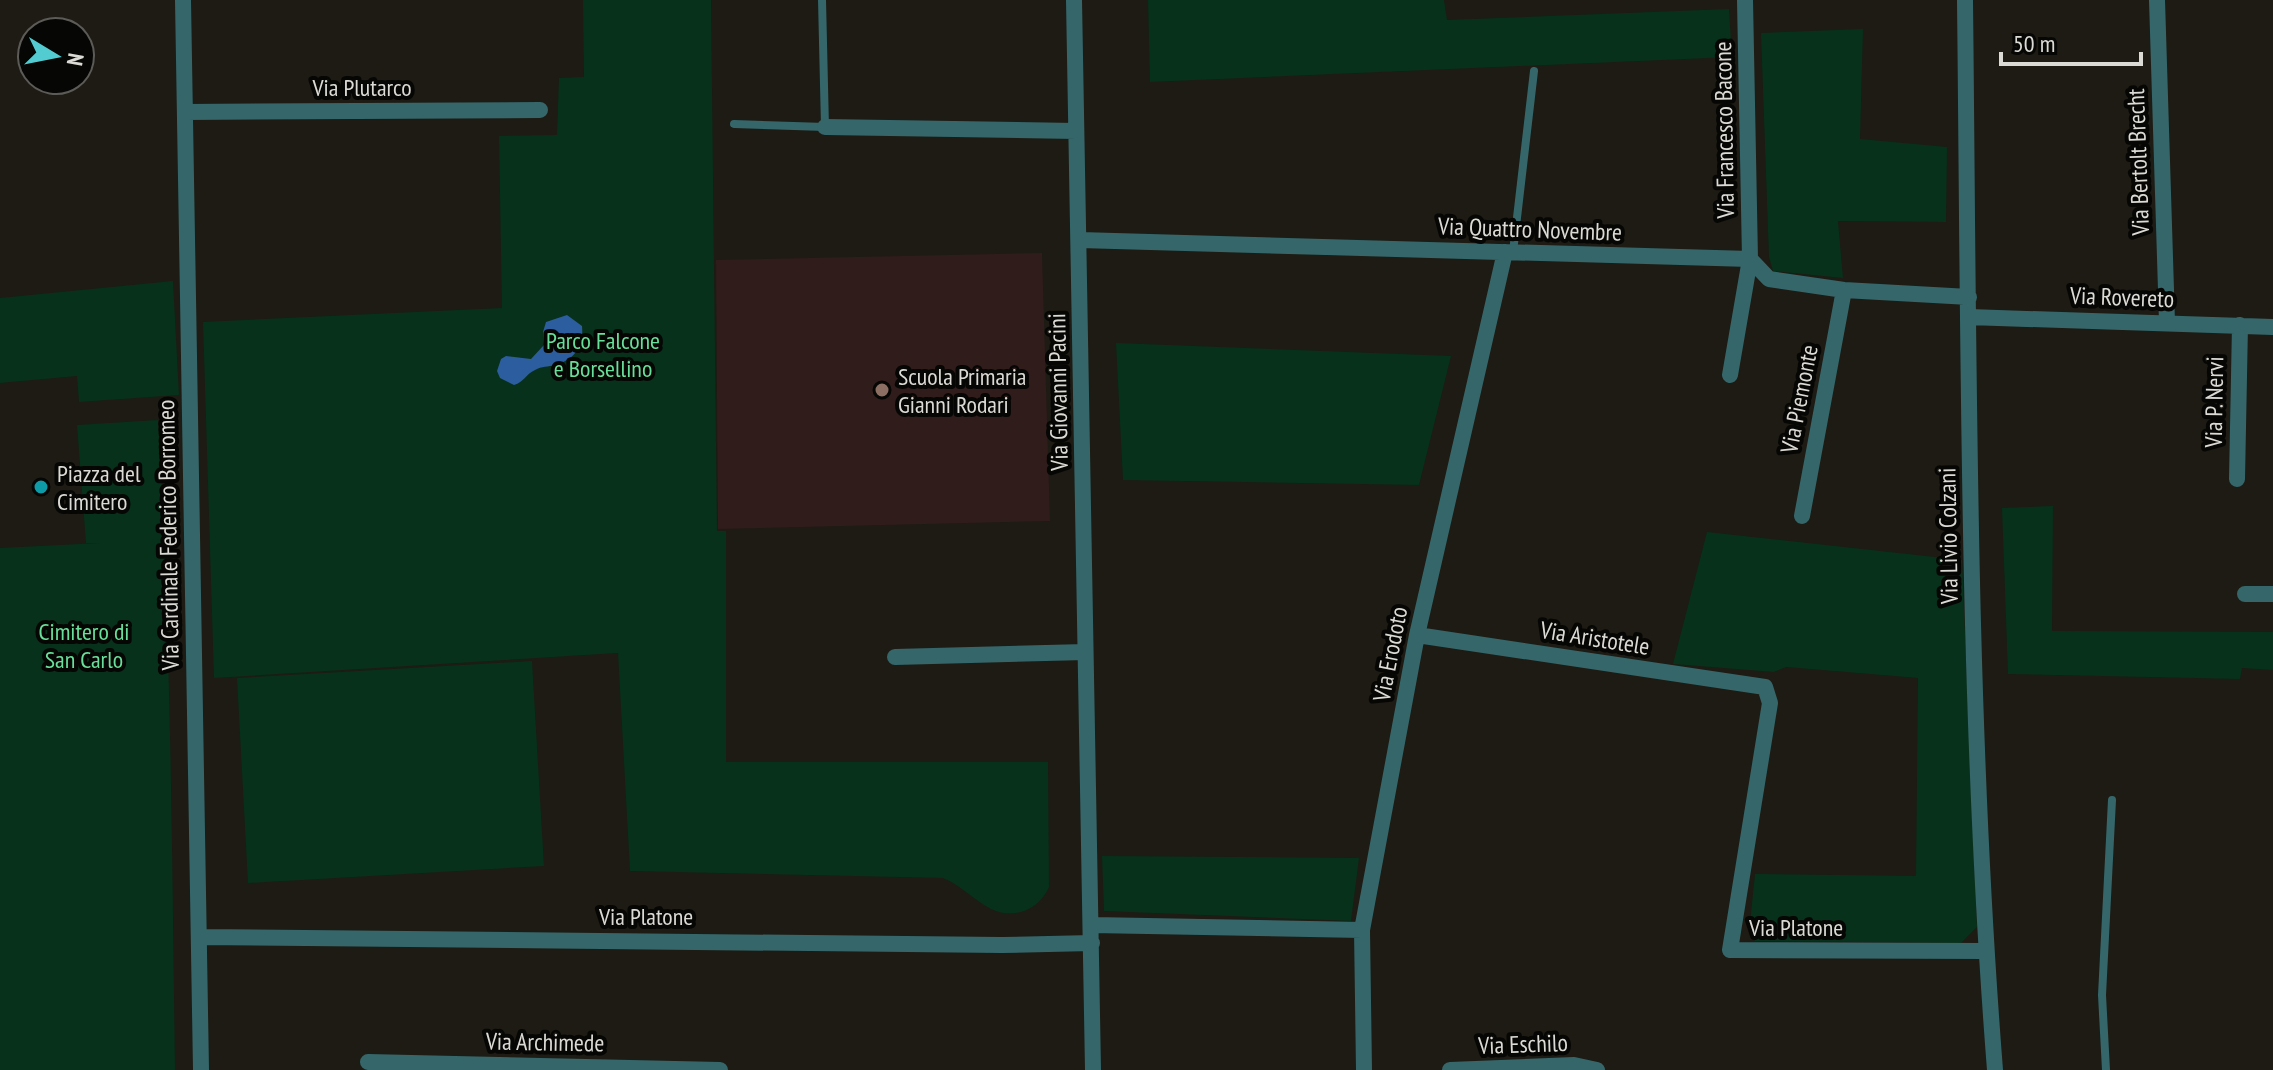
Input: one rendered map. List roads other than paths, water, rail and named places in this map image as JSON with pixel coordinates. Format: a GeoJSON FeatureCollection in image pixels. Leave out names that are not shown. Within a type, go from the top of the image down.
{"type":"FeatureCollection","features":[{"type":"Feature","properties":{"kind":"street","name":"Via Cardinale Federico Borromeo"},"geometry":{"type":"LineString","coordinates":[[183,0],[201,1070]]}},
{"type":"Feature","properties":{"kind":"street","name":"Via Giovanni Pacini"},"geometry":{"type":"LineString","coordinates":[[1074,0],[1093,1070]]}},
{"type":"Feature","properties":{"kind":"street","name":"Via Francesco Bacone"},"geometry":{"type":"LineString","coordinates":[[1730,375],[1750,259],[1745,0]]}},
{"type":"Feature","properties":{"kind":"street","name":"Via Livio Colzani"},"geometry":{"type":"LineString","coordinates":[[1965,0],[1975,740],[1995,1070]]}},
{"type":"Feature","properties":{"kind":"street","name":"Via Bertolt Brecht"},"geometry":{"type":"LineString","coordinates":[[2157,0],[2167,322]]}},
{"type":"Feature","properties":{"kind":"street","name":"Via Plutarco"},"geometry":{"type":"LineString","coordinates":[[185,112],[540,110]]}},
{"type":"Feature","properties":{"kind":"street"},"geometry":{"type":"LineString","coordinates":[[825,127],[1076,131]]}},
{"type":"Feature","properties":{"kind":"street","name":"Via Quattro Novembre"},"geometry":{"type":"LineString","coordinates":[[1080,240],[1750,259]]}},
{"type":"Feature","properties":{"kind":"street","name":"Via Erodoto"},"geometry":{"type":"LineString","coordinates":[[1364,1070],[1362,930],[1417,635],[1509,252]]}},
{"type":"Feature","properties":{"kind":"street"},"geometry":{"type":"LineString","coordinates":[[1750,259],[1769,279],[1844,290],[1969,297]]}},
{"type":"Feature","properties":{"kind":"street","name":"Via Piemonte"},"geometry":{"type":"LineString","coordinates":[[1802,516],[1844,290]]}},
{"type":"Feature","properties":{"kind":"street","name":"Via Rovereto"},"geometry":{"type":"LineString","coordinates":[[1969,317],[2273,327]]}},
{"type":"Feature","properties":{"kind":"street","name":"Via P. Nervi"},"geometry":{"type":"LineString","coordinates":[[2237,479],[2240,325]]}},
{"type":"Feature","properties":{"kind":"street"},"geometry":{"type":"LineString","coordinates":[[2245,594],[2273,594]]}},
{"type":"Feature","properties":{"kind":"street","name":"Via Aristotele"},"geometry":{"type":"LineString","coordinates":[[1417,635],[1765,687]]}},
{"type":"Feature","properties":{"kind":"street"},"geometry":{"type":"LineString","coordinates":[[895,657],[1085,652]]}},
{"type":"Feature","properties":{"kind":"street","name":"Via Platone"},"geometry":{"type":"LineString","coordinates":[[1765,687],[1770,703],[1730,950],[1986,951]]}},
{"type":"Feature","properties":{"kind":"street"},"geometry":{"type":"LineString","coordinates":[[1092,925],[1362,930]]}},
{"type":"Feature","properties":{"kind":"street","name":"Via Platone"},"geometry":{"type":"LineString","coordinates":[[199,937],[1002,945],[1092,943]]}},
{"type":"Feature","properties":{"kind":"street","name":"Via Archimede"},"geometry":{"type":"LineString","coordinates":[[368,1062],[720,1070]]}},
{"type":"Feature","properties":{"kind":"street","name":"Via Eschilo"},"geometry":{"type":"LineString","coordinates":[[1450,1070],[1574,1067],[1597,1070]]}},
{"type":"Feature","properties":{"kind":"lane"},"geometry":{"type":"LineString","coordinates":[[734,124],[825,127],[822,0]]}},
{"type":"Feature","properties":{"kind":"lane"},"geometry":{"type":"LineString","coordinates":[[1509,252],[1534,71]]}},
{"type":"Feature","properties":{"kind":"lane"},"geometry":{"type":"LineString","coordinates":[[2106,1070],[2102,995],[2112,800]]}},
{"type":"Feature","properties":{"kind":"water"},"geometry":{"type":"Polygon","coordinates":[[[567,315],[582,326],[580,346],[573,356],[535,370],[514,385],[500,378],[497,371],[501,359],[506,356],[531,359],[544,345],[546,322],[567,315]]]}},
{"type":"Feature","properties":{"kind":"place","name":"Scuola Primaria Gianni Rodari"},"geometry":{"type":"Point","coordinates":[882,390]}},
{"type":"Feature","properties":{"kind":"place","name":"Piazza del Cimitero"},"geometry":{"type":"Point","coordinates":[41,487]}},
{"type":"Feature","properties":{"kind":"park label","name":"Parco Falcone e Borsellino"},"geometry":{"type":"Point","coordinates":[603,354]}},
{"type":"Feature","properties":{"kind":"park label","name":"Cimitero di San Carlo"},"geometry":{"type":"Point","coordinates":[84,645]}}]}
